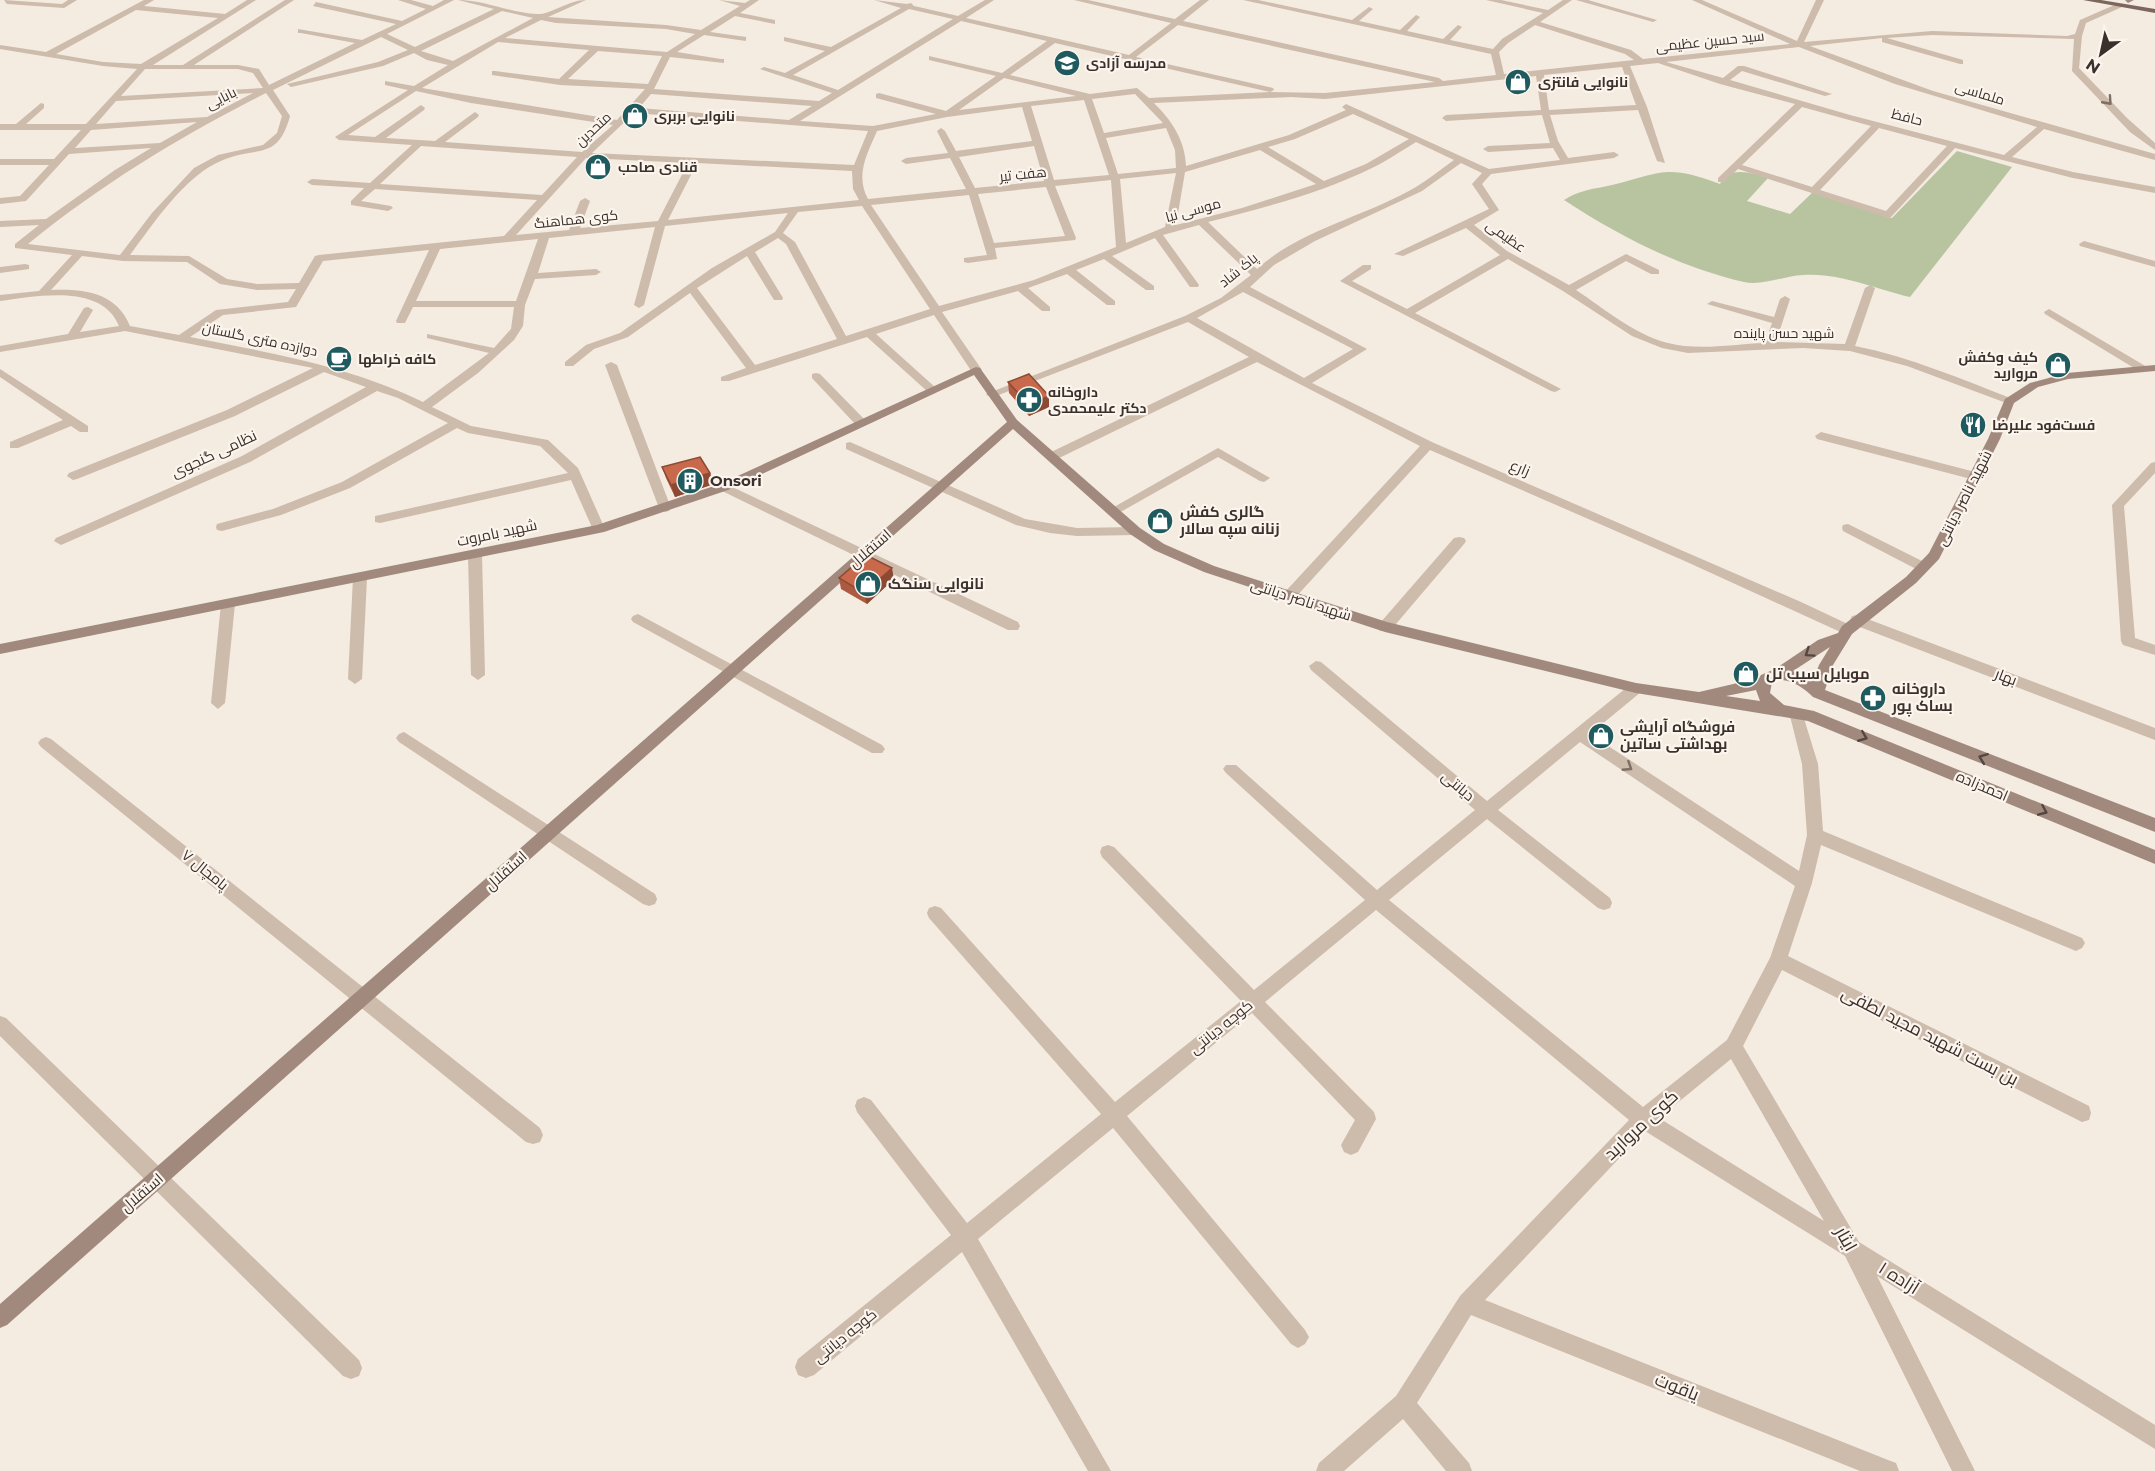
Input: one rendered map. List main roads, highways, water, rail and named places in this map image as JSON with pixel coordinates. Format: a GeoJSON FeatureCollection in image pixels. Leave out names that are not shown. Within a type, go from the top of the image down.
{"type":"FeatureCollection","features":[{"type":"Feature","properties":{"kind":"main road"},"geometry":{"type":"LineString","coordinates":[[2087,0],[2155,6]]}},
{"type":"Feature","properties":{"kind":"main road"},"geometry":{"type":"LineString","coordinates":[[2125,2],[2155,11]]}},
{"type":"Feature","properties":{"kind":"main road","name":"شهید ناصر دیانتی"},"geometry":{"type":"LineString","coordinates":[[1697,697],[1763,683],[1848,629],[1911,580],[1934,556],[1952,525],[1994,439],[2009,401],[2034,385],[2067,376],[2149,368]]}},
{"type":"Feature","properties":{"kind":"main road","name":"شهید ناصر دیانتی"},"geometry":{"type":"LineString","coordinates":[[976,370],[1012,423],[1135,531],[1159,547],[1209,569],[1385,627],[1636,688],[1795,714]]}},
{"type":"Feature","properties":{"kind":"main road","name":"شهید بامروت"},"geometry":{"type":"LineString","coordinates":[[0,649],[599,529],[724,487],[976,370]]}},
{"type":"Feature","properties":{"kind":"main road","name":"استقلال"},"geometry":{"type":"LineString","coordinates":[[0,1318],[1012,423]]}},
{"type":"Feature","properties":{"kind":"main road","name":"شهید ناصر دیانتی"},"geometry":{"type":"LineString","coordinates":[[1818,693],[1826,665],[1848,629]]}},
{"type":"Feature","properties":{"kind":"main road","name":"احمدزاده"},"geometry":{"type":"LineString","coordinates":[[1778,674],[1802,680],[1818,693],[2155,825]]}},
{"type":"Feature","properties":{"kind":"main road"},"geometry":{"type":"LineString","coordinates":[[1763,683],[1762,689],[1767,700],[1795,714]]}},
{"type":"Feature","properties":{"kind":"main road","name":"احمدزاده"},"geometry":{"type":"LineString","coordinates":[[1795,714],[2155,857]]}},
{"type":"Feature","properties":{"kind":"place","name":"مدرسه آزادی"},"geometry":{"type":"Point","coordinates":[1067,63]}},
{"type":"Feature","properties":{"kind":"place","name":"نانوایی فانتزی"},"geometry":{"type":"Point","coordinates":[1518,82]}},
{"type":"Feature","properties":{"kind":"place","name":"نانوایی بربری"},"geometry":{"type":"Point","coordinates":[635,116]}},
{"type":"Feature","properties":{"kind":"place","name":"قنادی صاحب"},"geometry":{"type":"Point","coordinates":[598,167]}},
{"type":"Feature","properties":{"kind":"place","name":"کافه خراطها"},"geometry":{"type":"Point","coordinates":[339,359]}},
{"type":"Feature","properties":{"kind":"place","name":"کیف و‌کفش مروارید"},"geometry":{"type":"Point","coordinates":[2058,365]}},
{"type":"Feature","properties":{"kind":"place","name":"داروخانه دکتر علیمحمدی"},"geometry":{"type":"Point","coordinates":[1029,400]}},
{"type":"Feature","properties":{"kind":"place","name":"فست‌فود علیرضا"},"geometry":{"type":"Point","coordinates":[1973,425]}},
{"type":"Feature","properties":{"kind":"place","name":"Onsori"},"geometry":{"type":"Point","coordinates":[690,481]}},
{"type":"Feature","properties":{"kind":"place","name":"گالری کفش زنانه سپه سالار"},"geometry":{"type":"Point","coordinates":[1160,521]}},
{"type":"Feature","properties":{"kind":"place","name":"نانوایی سنگک"},"geometry":{"type":"Point","coordinates":[868,584]}},
{"type":"Feature","properties":{"kind":"place","name":"موبایل سیب تل"},"geometry":{"type":"Point","coordinates":[1746,674]}},
{"type":"Feature","properties":{"kind":"place","name":"داروخانه بساک پور"},"geometry":{"type":"Point","coordinates":[1873,698]}},
{"type":"Feature","properties":{"kind":"place","name":"فروشگاه آرایشی بهداشتی ساتین"},"geometry":{"type":"Point","coordinates":[1601,736]}}]}
